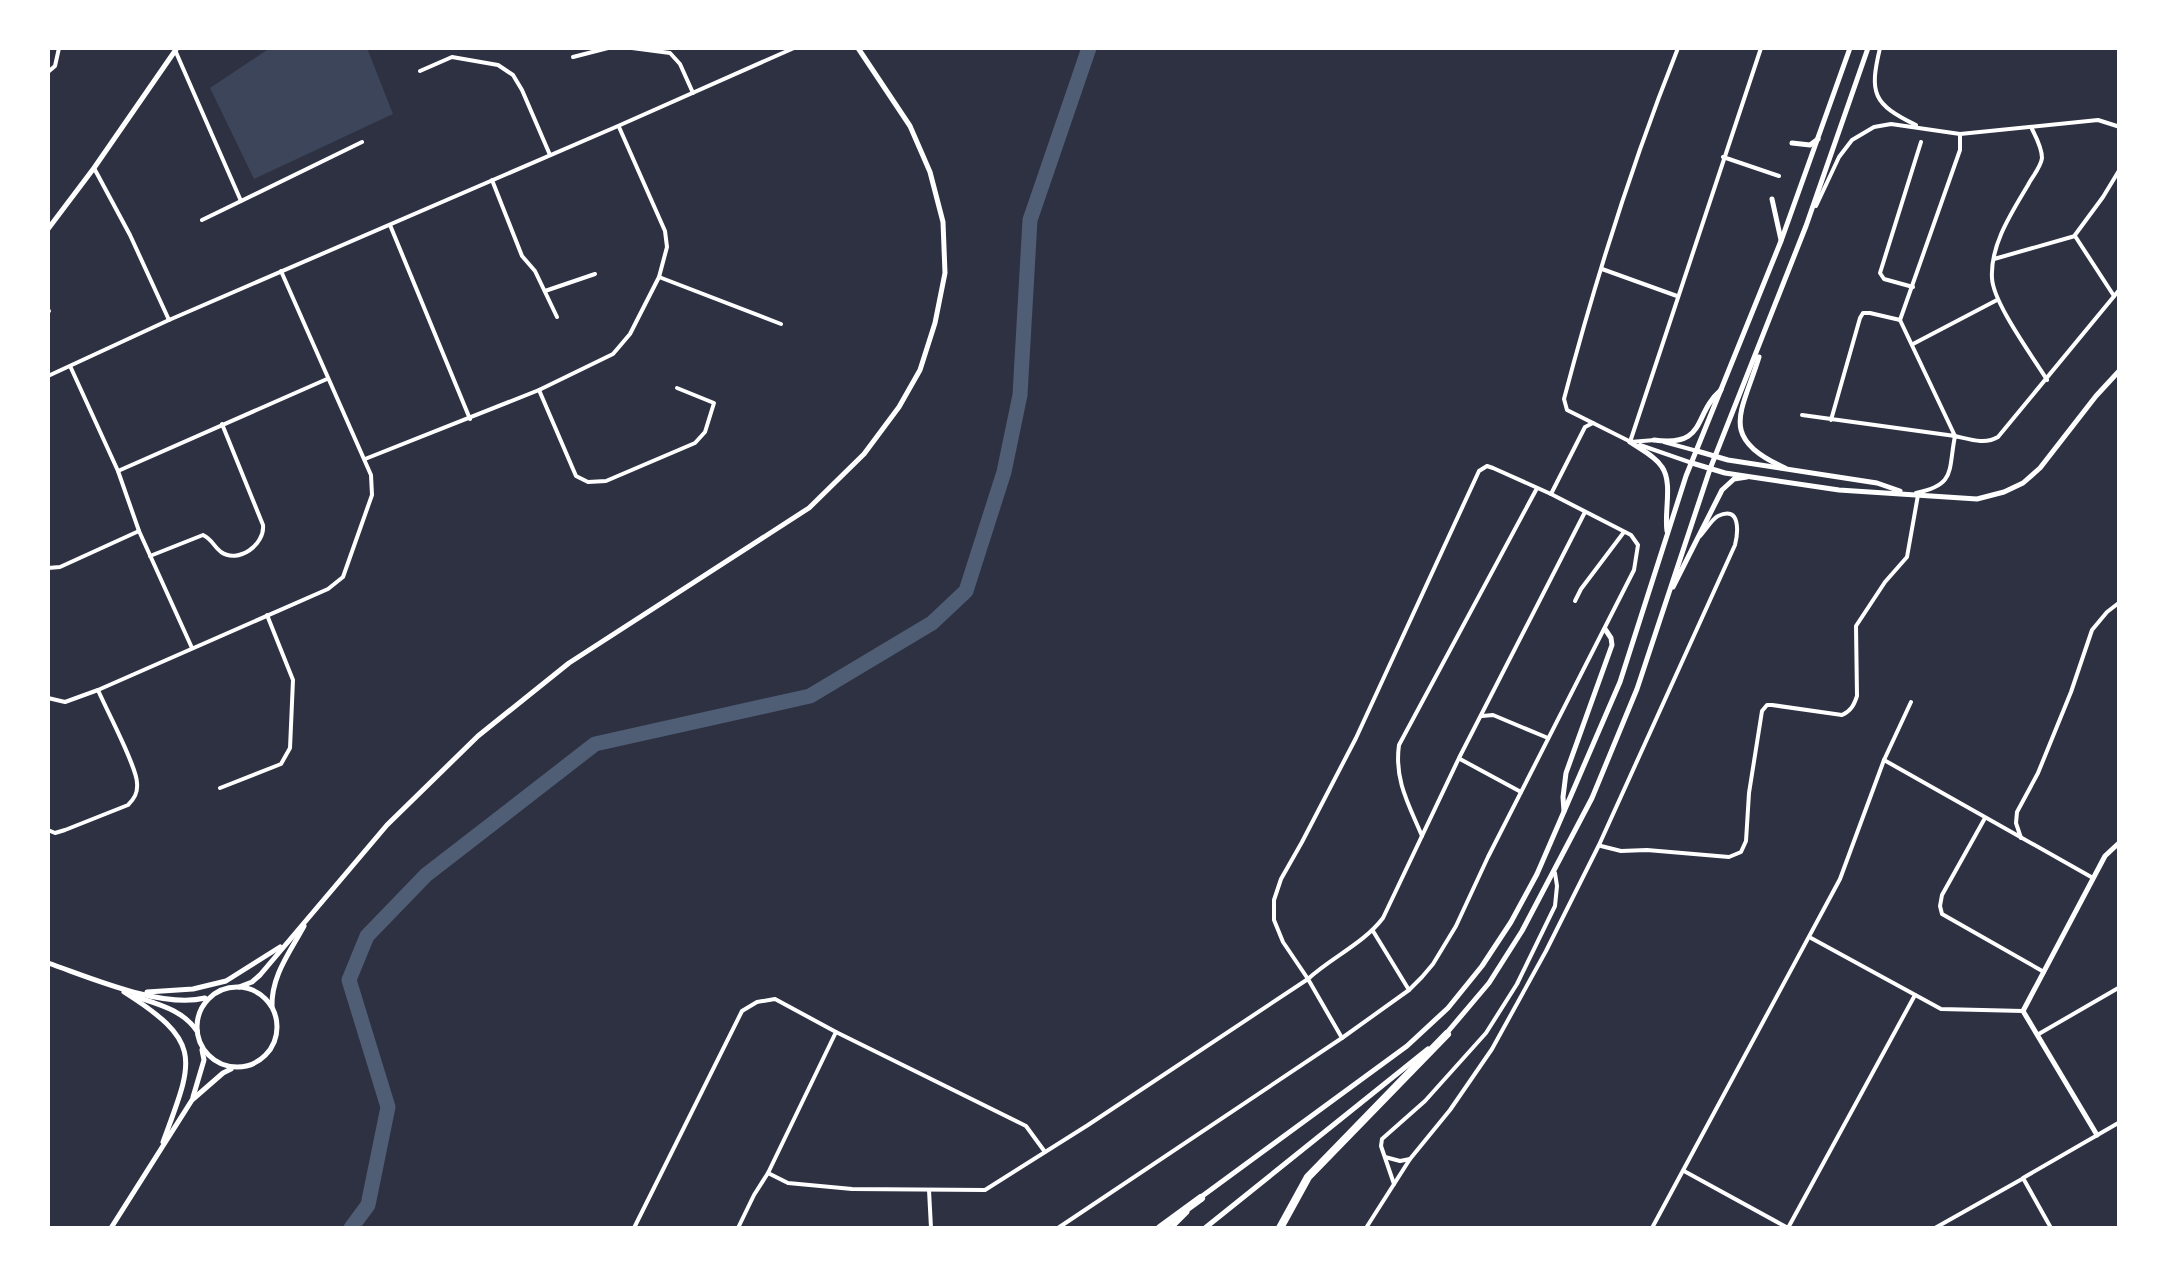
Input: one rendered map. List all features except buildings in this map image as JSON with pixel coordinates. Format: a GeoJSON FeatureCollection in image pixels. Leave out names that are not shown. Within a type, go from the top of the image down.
{"type":"FeatureCollection","features":[{"type":"Feature","properties":{"kind":"highway"},"geometry":{"type":"LineString","coordinates":[[1280,1228],[1308,1176],[1446,1034]]}},
{"type":"Feature","properties":{"kind":"highway"},"geometry":{"type":"LineString","coordinates":[[1160,1228],[1201,1198]]}},
{"type":"Feature","properties":{"kind":"main road"},"geometry":{"type":"LineString","coordinates":[[48,963],[177,1002],[208,998],[252,982],[387,825],[478,736],[569,663],[809,508],[864,454],[899,407],[920,370],[938,310],[944,273],[943,222],[930,172],[894,99],[858,48]]}},
{"type":"Feature","properties":{"kind":"main road"},"geometry":{"type":"LineString","coordinates":[[1665,537],[1781,241],[1850,48]]}},
{"type":"Feature","properties":{"kind":"main road"},"geometry":{"type":"LineString","coordinates":[[1205,1228],[1446,1034],[1489,982],[1522,931],[1592,798],[1630,707],[1710,469],[1806,226],[1868,48]]}},
{"type":"Feature","properties":{"kind":"main road"},"geometry":{"type":"LineString","coordinates":[[48,228],[176,49]]}},
{"type":"Feature","properties":{"kind":"main road"},"geometry":{"type":"LineString","coordinates":[[1792,143],[1810,144],[1820,137]]}},
{"type":"Feature","properties":{"kind":"main road"},"geometry":{"type":"LineString","coordinates":[[1772,198],[1781,241]]}},
{"type":"Feature","properties":{"kind":"main road"},"geometry":{"type":"LineString","coordinates":[[1768,326],[1740,423],[1742,437],[1752,450],[1785,468]]}},
{"type":"Feature","properties":{"kind":"main road"},"geometry":{"type":"LineString","coordinates":[[1692,463],[1747,477],[1839,490],[1977,498],[2023,483],[2120,373]]}},
{"type":"Feature","properties":{"kind":"main road"},"geometry":{"type":"LineString","coordinates":[[1654,440],[1683,440],[1691,434],[1713,397],[1723,388]]}},
{"type":"Feature","properties":{"kind":"main road"},"geometry":{"type":"LineString","coordinates":[[1170,1228],[1201,1198],[1408,1046],[1448,1008],[1511,922],[1537,874],[1620,682],[1668,528],[1666,476],[1655,460],[1630,442]]}},
{"type":"Feature","properties":{"kind":"main road"},"geometry":{"type":"LineString","coordinates":[[1697,451],[1877,484],[1908,494]]}},
{"type":"Feature","properties":{"kind":"main road"},"geometry":{"type":"LineString","coordinates":[[1663,608],[1727,483],[1747,477]]}},
{"type":"Feature","properties":{"kind":"main road"},"geometry":{"type":"LineString","coordinates":[[1564,814],[1566,773],[1612,644],[1606,629]]}},
{"type":"Feature","properties":{"kind":"main road"},"geometry":{"type":"LineString","coordinates":[[2097,1135],[2023,1011],[2105,856],[2120,842]]}},
{"type":"Feature","properties":{"kind":"main road"},"geometry":{"type":"LineString","coordinates":[[192,1100],[223,1073],[258,1061],[274,1044],[275,978],[310,915]]}},
{"type":"Feature","properties":{"kind":"main road"},"geometry":{"type":"LineString","coordinates":[[139,992],[192,989],[226,981],[285,943]]}},
{"type":"Feature","properties":{"kind":"main road"},"geometry":{"type":"LineString","coordinates":[[94,979],[169,1008],[189,1020],[198,1032]]}},
{"type":"Feature","properties":{"kind":"main road"},"geometry":{"type":"LineString","coordinates":[[239,987],[254,990],[272,1007]]}},
{"type":"Feature","properties":{"kind":"main road"},"geometry":{"type":"LineString","coordinates":[[124,992],[168,1024],[177,1034],[186,1057],[182,1092],[159,1152]]}},
{"type":"Feature","properties":{"kind":"main road"},"geometry":{"type":"LineString","coordinates":[[111,1228],[192,1100],[204,1060],[197,1019],[208,998]]}},
{"type":"Feature","properties":{"kind":"main road"},"geometry":{"type":"LineString","coordinates":[[202,1050],[217,1062],[234,1068]]}},
{"type":"Feature","properties":{"kind":"street"},"geometry":{"type":"LineString","coordinates":[[48,72],[59,48]]}},
{"type":"Feature","properties":{"kind":"street"},"geometry":{"type":"LineString","coordinates":[[574,56],[608,48]]}},
{"type":"Feature","properties":{"kind":"street"},"geometry":{"type":"LineString","coordinates":[[632,48],[670,52],[693,93]]}},
{"type":"Feature","properties":{"kind":"street"},"geometry":{"type":"LineString","coordinates":[[48,376],[794,48]]}},
{"type":"Feature","properties":{"kind":"street"},"geometry":{"type":"LineString","coordinates":[[1678,48],[1602,269],[1564,399],[1567,410],[1592,423],[1630,442],[1692,463]]}},
{"type":"Feature","properties":{"kind":"street"},"geometry":{"type":"LineString","coordinates":[[1630,442],[1761,48]]}},
{"type":"Feature","properties":{"kind":"street"},"geometry":{"type":"LineString","coordinates":[[1880,48],[1874,74],[1882,105],[1920,127]]}},
{"type":"Feature","properties":{"kind":"street"},"geometry":{"type":"LineString","coordinates":[[176,49],[241,201]]}},
{"type":"Feature","properties":{"kind":"street"},"geometry":{"type":"LineString","coordinates":[[420,71],[452,57],[498,65],[513,76],[522,90],[550,155]]}},
{"type":"Feature","properties":{"kind":"street"},"geometry":{"type":"LineString","coordinates":[[1806,226],[1839,156],[1864,131],[1883,124],[1960,134],[2098,120],[2120,127]]}},
{"type":"Feature","properties":{"kind":"street"},"geometry":{"type":"LineString","coordinates":[[365,460],[539,390],[613,354],[630,334],[659,277],[666,247],[665,230],[618,126]]}},
{"type":"Feature","properties":{"kind":"street"},"geometry":{"type":"LineString","coordinates":[[2031,127],[2042,162],[2012,211],[1992,260],[1992,282],[2046,380]]}},
{"type":"Feature","properties":{"kind":"street"},"geometry":{"type":"LineString","coordinates":[[1900,320],[1960,150],[1960,134]]}},
{"type":"Feature","properties":{"kind":"street"},"geometry":{"type":"LineString","coordinates":[[202,220],[362,142]]}},
{"type":"Feature","properties":{"kind":"street"},"geometry":{"type":"LineString","coordinates":[[1914,287],[1884,280],[1880,273],[1921,142]]}},
{"type":"Feature","properties":{"kind":"street"},"geometry":{"type":"LineString","coordinates":[[1723,157],[1779,176]]}},
{"type":"Feature","properties":{"kind":"street"},"geometry":{"type":"LineString","coordinates":[[94,168],[169,320]]}},
{"type":"Feature","properties":{"kind":"street"},"geometry":{"type":"LineString","coordinates":[[1992,260],[2074,236],[2120,169]]}},
{"type":"Feature","properties":{"kind":"street"},"geometry":{"type":"LineString","coordinates":[[492,180],[522,256],[535,271],[558,317]]}},
{"type":"Feature","properties":{"kind":"street"},"geometry":{"type":"LineString","coordinates":[[389,224],[470,419]]}},
{"type":"Feature","properties":{"kind":"street"},"geometry":{"type":"LineString","coordinates":[[2074,236],[2114,296]]}},
{"type":"Feature","properties":{"kind":"street"},"geometry":{"type":"LineString","coordinates":[[1602,269],[1678,297]]}},
{"type":"Feature","properties":{"kind":"street"},"geometry":{"type":"LineString","coordinates":[[48,698],[65,702],[98,690],[328,589],[342,577],[372,494],[371,475],[281,272]]}},
{"type":"Feature","properties":{"kind":"street"},"geometry":{"type":"LineString","coordinates":[[544,291],[595,274]]}},
{"type":"Feature","properties":{"kind":"street"},"geometry":{"type":"LineString","coordinates":[[659,277],[781,324]]}},
{"type":"Feature","properties":{"kind":"street"},"geometry":{"type":"LineString","coordinates":[[1802,416],[1991,441],[2120,289]]}},
{"type":"Feature","properties":{"kind":"street"},"geometry":{"type":"LineString","coordinates":[[1913,344],[1998,299]]}},
{"type":"Feature","properties":{"kind":"street"},"geometry":{"type":"LineString","coordinates":[[1831,420],[1863,313],[1900,320],[1955,436],[1946,481],[1929,490],[1908,494]]}},
{"type":"Feature","properties":{"kind":"street"},"geometry":{"type":"LineString","coordinates":[[70,366],[192,648]]}},
{"type":"Feature","properties":{"kind":"street"},"geometry":{"type":"LineString","coordinates":[[118,471],[327,379]]}},
{"type":"Feature","properties":{"kind":"street"},"geometry":{"type":"LineString","coordinates":[[539,390],[576,476],[588,482],[606,481],[695,443],[705,432],[714,403],[677,388]]}},
{"type":"Feature","properties":{"kind":"street"},"geometry":{"type":"LineString","coordinates":[[1551,494],[1581,433],[1592,423]]}},
{"type":"Feature","properties":{"kind":"street"},"geometry":{"type":"LineString","coordinates":[[150,556],[203,536],[214,541],[219,551],[236,556],[252,549],[264,534],[222,424]]}},
{"type":"Feature","properties":{"kind":"street"},"geometry":{"type":"LineString","coordinates":[[1630,442],[1654,440],[1697,451]]}},
{"type":"Feature","properties":{"kind":"street"},"geometry":{"type":"LineString","coordinates":[[1058,1228],[1342,1038],[1410,990],[1456,926],[1606,629],[1634,570],[1638,546],[1624,532],[1487,466],[1479,471],[1356,738],[1280,879],[1274,900],[1274,920],[1283,942],[1342,1038]]}},
{"type":"Feature","properties":{"kind":"street"},"geometry":{"type":"LineString","coordinates":[[1422,836],[1400,782],[1396,763],[1400,746],[1537,488]]}},
{"type":"Feature","properties":{"kind":"street"},"geometry":{"type":"LineString","coordinates":[[1599,845],[1621,851],[1729,857],[1741,852],[1746,841],[1748,794],[1762,711],[1766,705],[1772,705],[1842,714],[1854,704],[1858,696],[1856,626],[1907,556],[1918,495]]}},
{"type":"Feature","properties":{"kind":"street"},"geometry":{"type":"LineString","coordinates":[[768,1173],[788,1183],[984,1190],[1308,979],[1374,931],[1458,758],[1586,512]]}},
{"type":"Feature","properties":{"kind":"street"},"geometry":{"type":"LineString","coordinates":[[1366,1228],[1410,1159],[1492,1049],[1546,951],[1599,845],[1735,545],[1738,523],[1726,514],[1717,516],[1697,540]]}},
{"type":"Feature","properties":{"kind":"street"},"geometry":{"type":"LineString","coordinates":[[48,568],[60,567],[139,531]]}},
{"type":"Feature","properties":{"kind":"street"},"geometry":{"type":"LineString","coordinates":[[1575,601],[1624,532]]}},
{"type":"Feature","properties":{"kind":"street"},"geometry":{"type":"LineString","coordinates":[[2021,838],[2017,812],[2038,773],[2092,630],[2120,602]]}},
{"type":"Feature","properties":{"kind":"street"},"geometry":{"type":"LineString","coordinates":[[220,788],[281,764],[290,748],[293,680],[267,615]]}},
{"type":"Feature","properties":{"kind":"street"},"geometry":{"type":"LineString","coordinates":[[48,830],[56,833],[128,806],[136,793],[137,777],[98,690]]}},
{"type":"Feature","properties":{"kind":"street"},"geometry":{"type":"LineString","coordinates":[[1652,1228],[1840,879],[1884,760],[1911,702]]}},
{"type":"Feature","properties":{"kind":"street"},"geometry":{"type":"LineString","coordinates":[[1476,724],[1482,716],[1493,715],[1549,738]]}},
{"type":"Feature","properties":{"kind":"street"},"geometry":{"type":"LineString","coordinates":[[1458,758],[1522,792]]}},
{"type":"Feature","properties":{"kind":"street"},"geometry":{"type":"LineString","coordinates":[[1884,760],[2094,879]]}},
{"type":"Feature","properties":{"kind":"street"},"geometry":{"type":"LineString","coordinates":[[1985,818],[1942,896],[1942,914],[2044,972]]}},
{"type":"Feature","properties":{"kind":"street"},"geometry":{"type":"LineString","coordinates":[[1394,1184],[1380,1146],[1382,1139],[1425,1101],[1478,1044],[1517,984],[1555,906],[1555,871]]}},
{"type":"Feature","properties":{"kind":"street"},"geometry":{"type":"LineString","coordinates":[[1374,931],[1410,990]]}},
{"type":"Feature","properties":{"kind":"street"},"geometry":{"type":"LineString","coordinates":[[1810,937],[1942,1009],[2023,1011]]}},
{"type":"Feature","properties":{"kind":"street"},"geometry":{"type":"LineString","coordinates":[[2038,1035],[2120,987]]}},
{"type":"Feature","properties":{"kind":"street"},"geometry":{"type":"LineString","coordinates":[[1683,1170],[1788,1228],[1915,995]]}},
{"type":"Feature","properties":{"kind":"street"},"geometry":{"type":"LineString","coordinates":[[634,1228],[742,1011],[757,1002],[775,999],[1026,1126],[1044,1152]]}},
{"type":"Feature","properties":{"kind":"street"},"geometry":{"type":"LineString","coordinates":[[738,1228],[836,1032]]}},
{"type":"Feature","properties":{"kind":"street"},"geometry":{"type":"LineString","coordinates":[[1935,1228],[2120,1122]]}},
{"type":"Feature","properties":{"kind":"street"},"geometry":{"type":"LineString","coordinates":[[1386,1157],[1410,1159]]}},
{"type":"Feature","properties":{"kind":"street"},"geometry":{"type":"LineString","coordinates":[[2022,1178],[2051,1228]]}},
{"type":"Feature","properties":{"kind":"street"},"geometry":{"type":"LineString","coordinates":[[929,1190],[931,1228]]}},
{"type":"Feature","properties":{"kind":"shaded area"},"geometry":{"type":"Polygon","coordinates":[[[270,48],[367,48],[393,114],[254,179],[210,88],[270,48]]]}},
{"type":"Feature","properties":{"kind":"waterway"},"geometry":{"type":"LineString","coordinates":[[351,1228],[368,1205],[388,1107],[349,980],[367,936],[426,875],[595,744],[810,696],[932,623],[966,591],[1004,472],[1020,395],[1030,220],[1089,48]]}}]}
